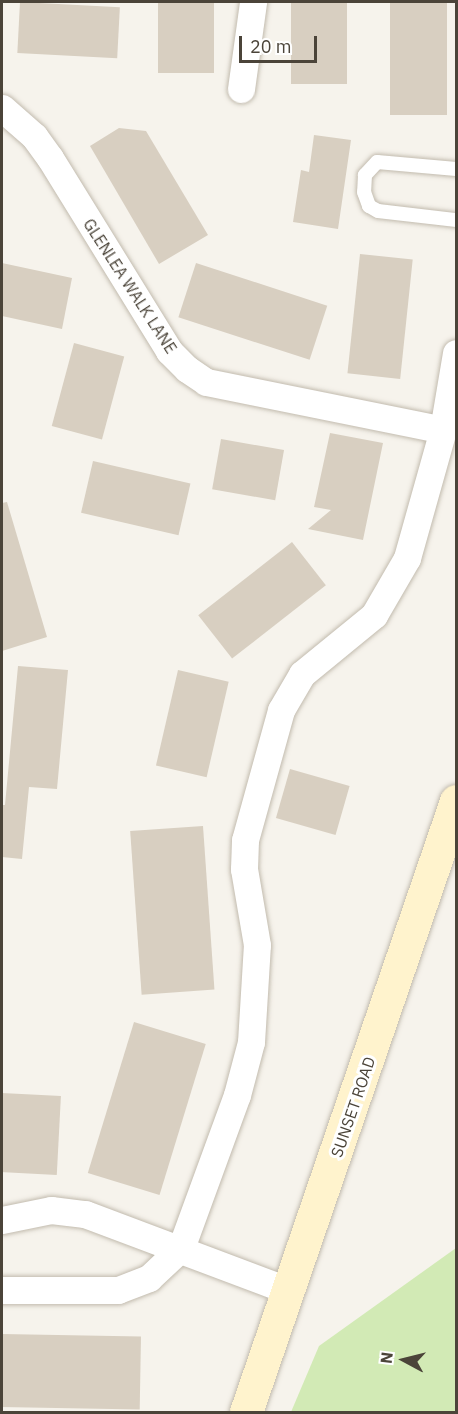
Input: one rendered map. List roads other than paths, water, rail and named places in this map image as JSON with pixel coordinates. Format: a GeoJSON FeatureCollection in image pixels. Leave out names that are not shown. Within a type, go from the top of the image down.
{"type":"FeatureCollection","features":[{"type":"Feature","properties":{"kind":"main road","name":"SUNSET ROAD"},"geometry":{"type":"LineString","coordinates":[[246,1413],[290,1291],[456,801]]}},
{"type":"Feature","properties":{"kind":"street"},"geometry":{"type":"LineString","coordinates":[[241,89],[254,2]]}},
{"type":"Feature","properties":{"kind":"street","name":"GLENLEA WALK LANE"},"geometry":{"type":"LineString","coordinates":[[2,108],[34,136],[50,158],[169,351],[187,369],[206,382],[443,430]]}},
{"type":"Feature","properties":{"kind":"street"},"geometry":{"type":"LineString","coordinates":[[2,1290],[118,1290],[149,1278],[181,1248],[237,1095],[251,1042],[257,955],[244,869],[245,840],[281,710],[302,674],[374,615],[392,589],[424,509],[443,430],[456,353]]}},
{"type":"Feature","properties":{"kind":"street"},"geometry":{"type":"LineString","coordinates":[[2,1220],[51,1210],[85,1214],[181,1248],[290,1291]]}},
{"type":"Feature","properties":{"kind":"lane"},"geometry":{"type":"LineString","coordinates":[[456,169],[376,162],[366,175],[364,192],[369,206],[378,211],[456,220]]}}]}
